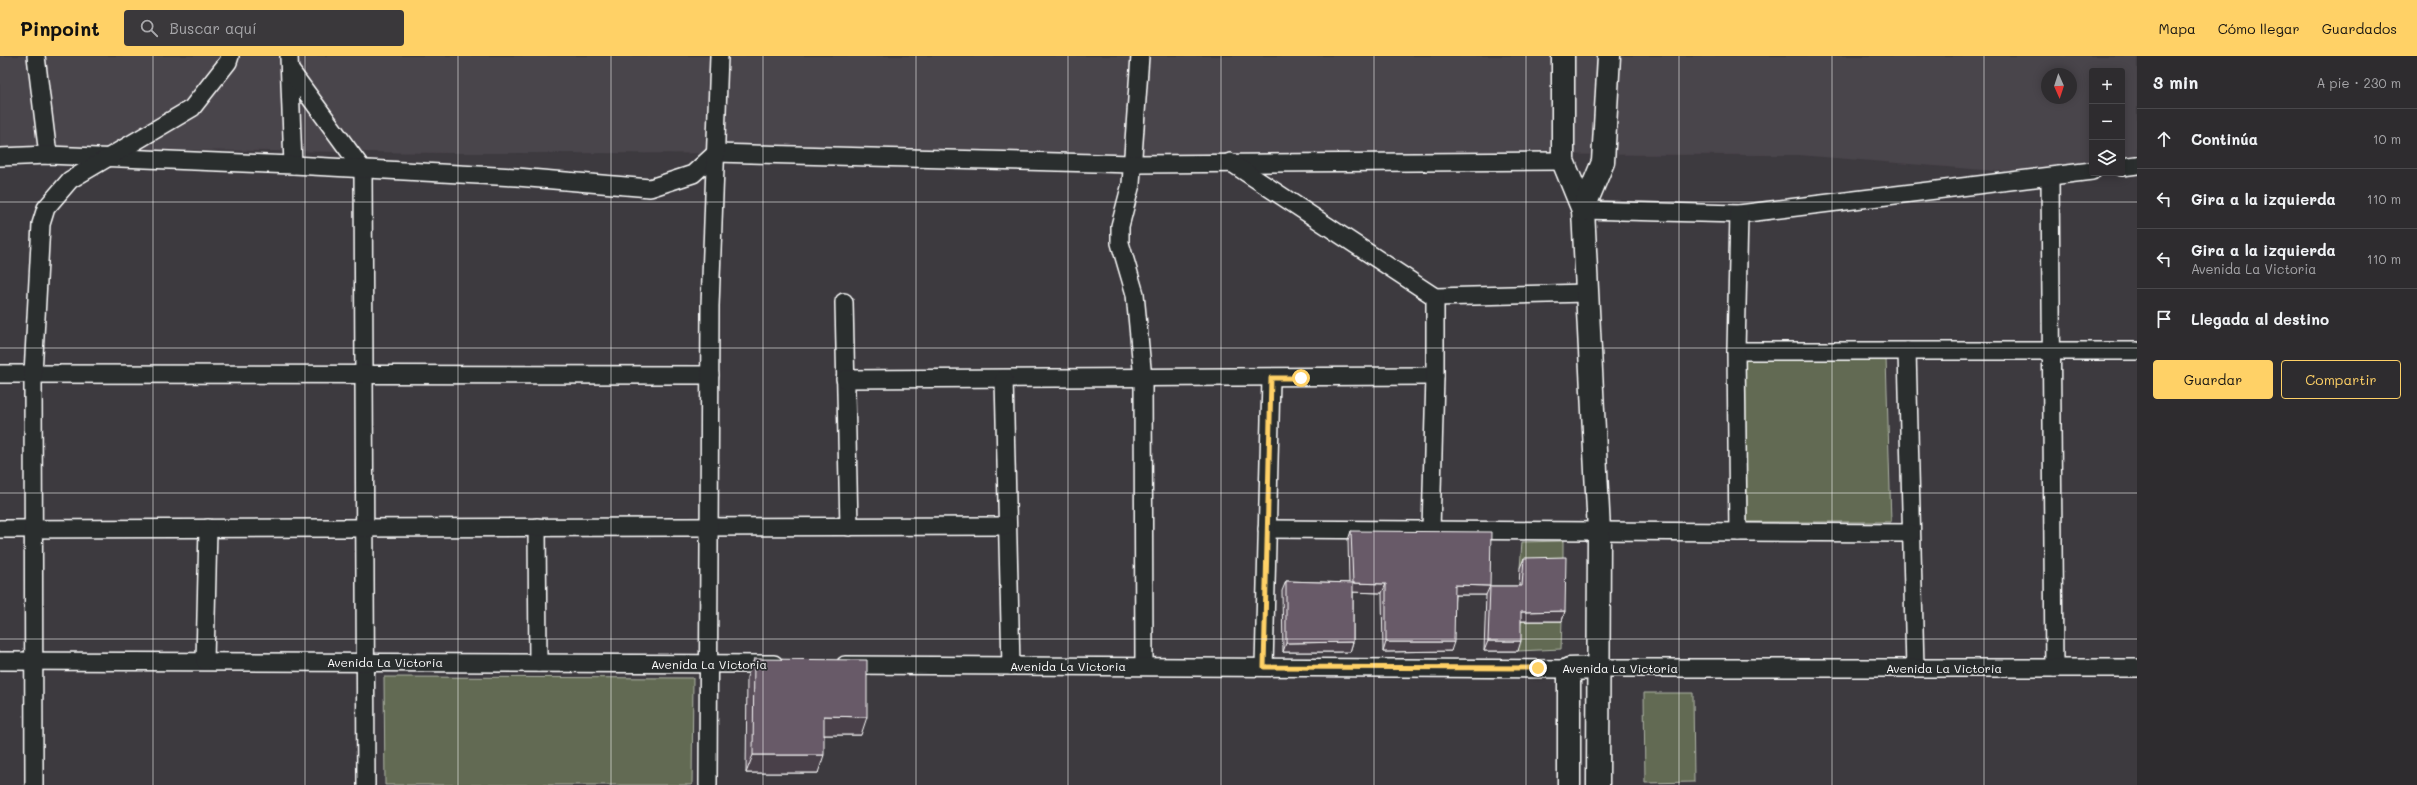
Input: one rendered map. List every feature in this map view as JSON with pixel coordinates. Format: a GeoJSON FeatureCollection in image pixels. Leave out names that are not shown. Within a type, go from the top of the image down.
{"type":"FeatureCollection","features":[{"type":"Feature","properties":{"kind":"street"},"geometry":{"type":"LineString","coordinates":[[36,56],[48,155]]}},
{"type":"Feature","properties":{"kind":"street"},"geometry":{"type":"LineString","coordinates":[[34,785],[35,661],[33,374],[41,224],[46,208],[54,196],[70,180],[192,108],[228,62],[230,56]]}},
{"type":"Feature","properties":{"kind":"street"},"geometry":{"type":"LineString","coordinates":[[708,785],[710,306],[719,56]]}},
{"type":"Feature","properties":{"kind":"street"},"geometry":{"type":"LineString","coordinates":[[1140,56],[1131,184],[1120,226],[1120,242],[1136,294],[1143,379],[1144,666]]}},
{"type":"Feature","properties":{"kind":"street"},"geometry":{"type":"LineString","coordinates":[[1562,56],[1563,161],[1583,210],[1598,531],[1598,785]]}},
{"type":"Feature","properties":{"kind":"street"},"geometry":{"type":"LineString","coordinates":[[1583,210],[1603,162],[1609,56]]}},
{"type":"Feature","properties":{"kind":"street"},"geometry":{"type":"LineString","coordinates":[[290,63],[293,165]]}},
{"type":"Feature","properties":{"kind":"street"},"geometry":{"type":"LineString","coordinates":[[290,63],[363,170],[366,785]]}},
{"type":"Feature","properties":{"kind":"street"},"geometry":{"type":"LineString","coordinates":[[0,157],[48,155],[293,165],[363,170],[517,176],[650,188],[693,174],[716,152],[1132,164],[1230,162],[1563,161]]}},
{"type":"Feature","properties":{"kind":"street"},"geometry":{"type":"LineString","coordinates":[[1230,162],[1435,297],[1587,293]]}},
{"type":"Feature","properties":{"kind":"street"},"geometry":{"type":"LineString","coordinates":[[2125,167],[2137,165]]}},
{"type":"Feature","properties":{"kind":"street"},"geometry":{"type":"LineString","coordinates":[[1583,210],[1739,214],[2089,171]]}},
{"type":"Feature","properties":{"kind":"street"},"geometry":{"type":"LineString","coordinates":[[2050,177],[2050,351],[2054,668]]}},
{"type":"Feature","properties":{"kind":"street"},"geometry":{"type":"LineString","coordinates":[[1738,532],[1736,351],[1739,214]]}},
{"type":"Feature","properties":{"kind":"street"},"geometry":{"type":"LineString","coordinates":[[1431,530],[1435,376],[1435,297]]}},
{"type":"Feature","properties":{"kind":"street"},"geometry":{"type":"LineString","coordinates":[[844,302],[848,527]]}},
{"type":"Feature","properties":{"kind":"street"},"geometry":{"type":"LineString","coordinates":[[1736,351],[2137,351]]}},
{"type":"Feature","properties":{"kind":"street"},"geometry":{"type":"LineString","coordinates":[[1907,351],[1915,668]]}},
{"type":"Feature","properties":{"kind":"street"},"geometry":{"type":"LineString","coordinates":[[0,374],[710,375]]}},
{"type":"Feature","properties":{"kind":"street"},"geometry":{"type":"LineString","coordinates":[[845,379],[1143,379],[1435,376]]}},
{"type":"Feature","properties":{"kind":"street"},"geometry":{"type":"LineString","coordinates":[[1264,667],[1271,378]]}},
{"type":"Feature","properties":{"kind":"street"},"geometry":{"type":"LineString","coordinates":[[1004,379],[1011,666]]}},
{"type":"Feature","properties":{"kind":"street"},"geometry":{"type":"LineString","coordinates":[[0,529],[1008,526]]}},
{"type":"Feature","properties":{"kind":"street"},"geometry":{"type":"LineString","coordinates":[[205,662],[208,528]]}},
{"type":"Feature","properties":{"kind":"street"},"geometry":{"type":"LineString","coordinates":[[537,528],[538,663]]}},
{"type":"Feature","properties":{"kind":"street"},"geometry":{"type":"LineString","coordinates":[[1267,529],[1911,533]]}},
{"type":"Feature","properties":{"kind":"street","name":"Avenida La Victoria"},"geometry":{"type":"LineString","coordinates":[[0,661],[788,664]]}},
{"type":"Feature","properties":{"kind":"street","name":"Avenida La Victoria"},"geometry":{"type":"LineString","coordinates":[[828,665],[1568,669],[2137,668]]}},
{"type":"Feature","properties":{"kind":"street"},"geometry":{"type":"LineString","coordinates":[[1568,669],[1569,785]]}},
{"type":"Feature","properties":{"kind":"shaded area"},"geometry":{"type":"Polygon","coordinates":[[[0,56],[2137,56],[2137,170],[2125,170],[2125,68],[2089,68],[2089,170],[1996,171],[1798,155],[447,153],[0,148],[0,56]]]}},
{"type":"Feature","properties":{"kind":"green space"},"geometry":{"type":"Polygon","coordinates":[[[1744,358],[1886,358],[1891,522],[1747,522],[1744,358]]]}},
{"type":"Feature","properties":{"kind":"green space"},"geometry":{"type":"Polygon","coordinates":[[[1563,541],[1563,567],[1520,568],[1522,542],[1563,541]]]}},
{"type":"Feature","properties":{"kind":"green space"},"geometry":{"type":"Polygon","coordinates":[[[1518,621],[1562,621],[1561,649],[1518,651],[1518,621]]]}},
{"type":"Feature","properties":{"kind":"green space"},"geometry":{"type":"Polygon","coordinates":[[[384,677],[693,678],[692,785],[385,785],[384,677]]]}},
{"type":"Feature","properties":{"kind":"green space"},"geometry":{"type":"Polygon","coordinates":[[[1644,693],[1693,693],[1694,782],[1645,783],[1644,693]]]}},
{"type":"Feature","properties":{"kind":"building"},"geometry":{"type":"Polygon","coordinates":[[[1351,531],[1491,532],[1490,586],[1455,585],[1454,642],[1386,642],[1386,584],[1353,583],[1351,531]]]}},
{"type":"Feature","properties":{"kind":"building"},"geometry":{"type":"Polygon","coordinates":[[[1566,557],[1565,611],[1521,612],[1521,641],[1488,641],[1490,586],[1522,586],[1524,558],[1566,557]]]}},
{"type":"Feature","properties":{"kind":"building"},"geometry":{"type":"Polygon","coordinates":[[[1286,581],[1353,583],[1353,642],[1286,643],[1286,581]]]}},
{"type":"Feature","properties":{"kind":"building"},"geometry":{"type":"Polygon","coordinates":[[[754,659],[867,660],[867,717],[824,716],[824,755],[753,755],[754,659]]]}},
{"type":"Feature","properties":{"kind":"route"},"geometry":{"type":"LineString","coordinates":[[1301,378],[1271,378],[1264,667],[1538,668]]}}]}
